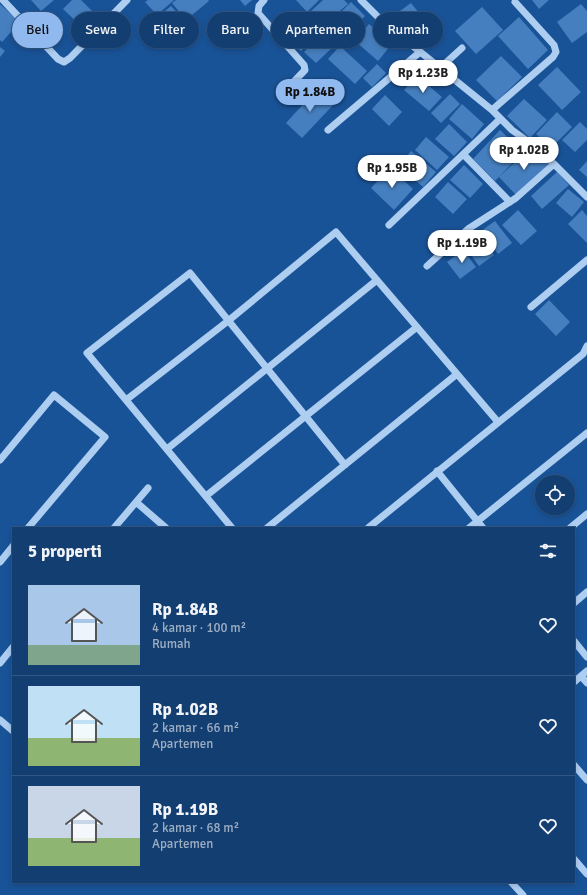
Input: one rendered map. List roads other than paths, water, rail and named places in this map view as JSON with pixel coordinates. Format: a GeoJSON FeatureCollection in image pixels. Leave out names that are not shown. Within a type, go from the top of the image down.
{"type":"FeatureCollection","features":[{"type":"Feature","properties":{"kind":"street"},"geometry":{"type":"LineString","coordinates":[[3,0],[58,59],[64,62],[70,58],[127,0]]}},
{"type":"Feature","properties":{"kind":"street"},"geometry":{"type":"LineString","coordinates":[[264,0],[259,6],[258,13],[304,65],[305,70],[282,94]]}},
{"type":"Feature","properties":{"kind":"street"},"geometry":{"type":"LineString","coordinates":[[361,0],[382,21],[492,110],[512,130],[541,151],[587,197]]}},
{"type":"Feature","properties":{"kind":"street"},"geometry":{"type":"LineString","coordinates":[[492,110],[553,57],[556,52],[554,45],[515,2]]}},
{"type":"Feature","properties":{"kind":"street"},"geometry":{"type":"LineString","coordinates":[[440,68],[462,48]]}},
{"type":"Feature","properties":{"kind":"street"},"geometry":{"type":"LineString","coordinates":[[328,130],[420,52]]}},
{"type":"Feature","properties":{"kind":"street"},"geometry":{"type":"LineString","coordinates":[[389,225],[500,119]]}},
{"type":"Feature","properties":{"kind":"street"},"geometry":{"type":"LineString","coordinates":[[464,155],[510,202]]}},
{"type":"Feature","properties":{"kind":"street"},"geometry":{"type":"LineString","coordinates":[[428,266],[468,229],[510,202],[554,164]]}},
{"type":"Feature","properties":{"kind":"street"},"geometry":{"type":"LineString","coordinates":[[126,400],[228,321],[336,232],[498,422]]}},
{"type":"Feature","properties":{"kind":"street"},"geometry":{"type":"LineString","coordinates":[[531,307],[587,260]]}},
{"type":"Feature","properties":{"kind":"street"},"geometry":{"type":"LineString","coordinates":[[231,527],[87,353],[190,273],[345,465]]}},
{"type":"Feature","properties":{"kind":"street"},"geometry":{"type":"LineString","coordinates":[[167,449],[377,280]]}},
{"type":"Feature","properties":{"kind":"street"},"geometry":{"type":"LineString","coordinates":[[206,496],[417,327]]}},
{"type":"Feature","properties":{"kind":"street"},"geometry":{"type":"LineString","coordinates":[[369,527],[583,354],[587,346]]}},
{"type":"Feature","properties":{"kind":"street"},"geometry":{"type":"LineString","coordinates":[[268,527],[457,374]]}},
{"type":"Feature","properties":{"kind":"street"},"geometry":{"type":"LineString","coordinates":[[0,460],[54,395],[105,437],[29,527]]}},
{"type":"Feature","properties":{"kind":"street"},"geometry":{"type":"LineString","coordinates":[[471,527],[587,433]]}},
{"type":"Feature","properties":{"kind":"street"},"geometry":{"type":"LineString","coordinates":[[437,471],[482,527]]}},
{"type":"Feature","properties":{"kind":"street"},"geometry":{"type":"LineString","coordinates":[[115,527],[148,488]]}},
{"type":"Feature","properties":{"kind":"street"},"geometry":{"type":"LineString","coordinates":[[136,502],[165,527]]}},
{"type":"Feature","properties":{"kind":"street"},"geometry":{"type":"LineString","coordinates":[[571,527],[587,514]]}},
{"type":"Feature","properties":{"kind":"street"},"geometry":{"type":"LineString","coordinates":[[0,562],[12,547]]}},
{"type":"Feature","properties":{"kind":"street"},"geometry":{"type":"LineString","coordinates":[[575,602],[587,592]]}},
{"type":"Feature","properties":{"kind":"street"},"geometry":{"type":"LineString","coordinates":[[575,641],[587,657]]}},
{"type":"Feature","properties":{"kind":"street"},"geometry":{"type":"LineString","coordinates":[[0,662],[12,648]]}},
{"type":"Feature","properties":{"kind":"street"},"geometry":{"type":"LineString","coordinates":[[575,681],[584,674],[587,683]]}},
{"type":"Feature","properties":{"kind":"street"},"geometry":{"type":"LineString","coordinates":[[0,720],[12,730]]}},
{"type":"Feature","properties":{"kind":"street"},"geometry":{"type":"LineString","coordinates":[[575,766],[587,780]]}},
{"type":"Feature","properties":{"kind":"street"},"geometry":{"type":"LineString","coordinates":[[575,860],[587,874]]}},
{"type":"Feature","properties":{"kind":"street"},"geometry":{"type":"LineString","coordinates":[[512,883],[522,895]]}}]}
